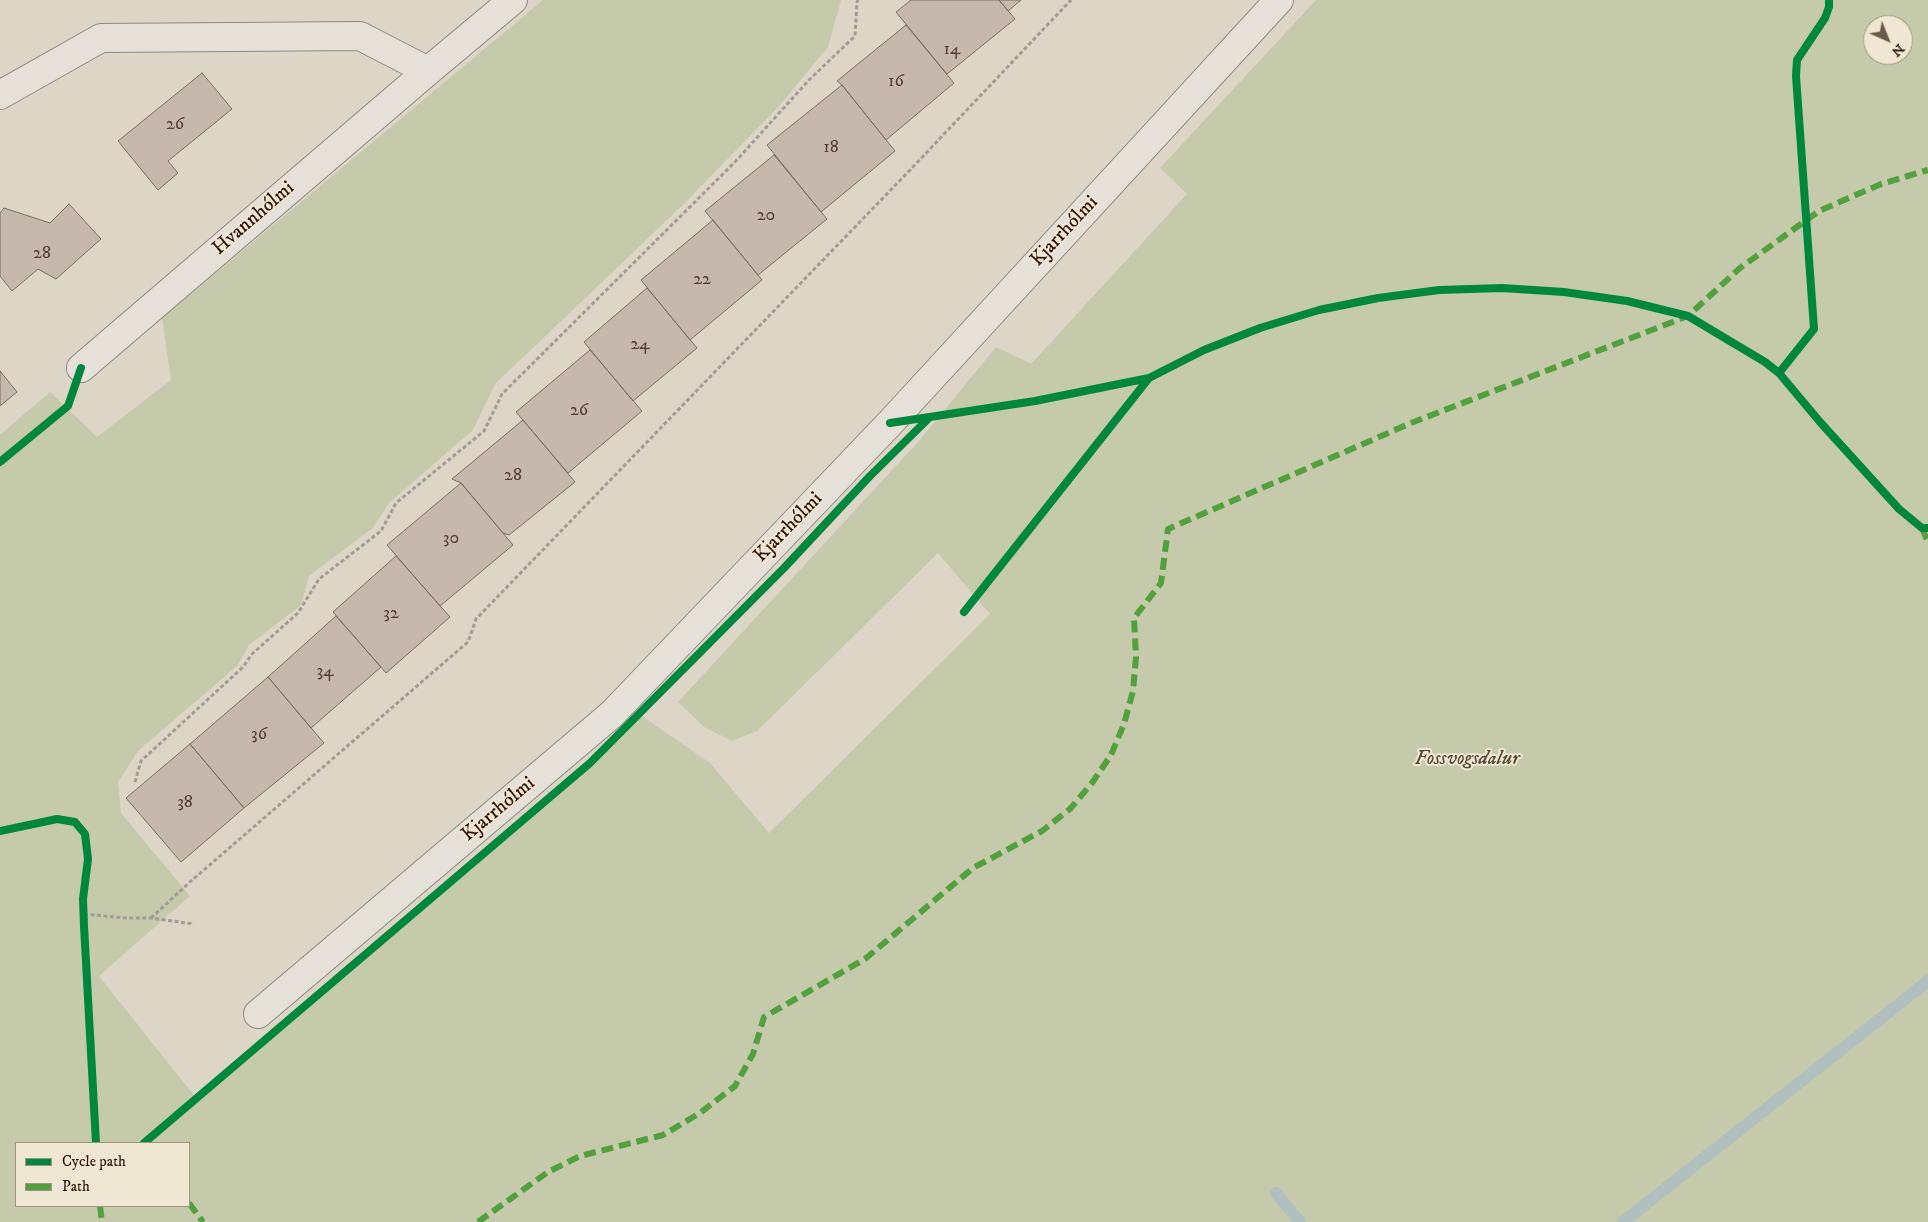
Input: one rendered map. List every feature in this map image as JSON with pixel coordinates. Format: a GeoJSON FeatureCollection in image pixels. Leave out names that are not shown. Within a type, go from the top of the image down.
{"type":"FeatureCollection","features":[{"type":"Feature","properties":{"kind":"street","name":"Hvannhólmi"},"geometry":{"type":"LineString","coordinates":[[81,368],[428,70],[513,0]]}},
{"type":"Feature","properties":{"kind":"street","name":"Kjarrhólmi"},"geometry":{"type":"LineString","coordinates":[[258,1014],[612,714],[884,428],[1279,0]]}},
{"type":"Feature","properties":{"kind":"street"},"geometry":{"type":"LineString","coordinates":[[0,95],[101,38],[360,36],[428,70]]}},
{"type":"Feature","properties":{"kind":"path"},"geometry":{"type":"LineString","coordinates":[[135,782],[141,761],[244,667],[252,654],[298,614],[318,579],[381,531],[396,504],[484,431],[502,394],[735,162],[809,80],[855,36],[856,2],[858,0]]}},
{"type":"Feature","properties":{"kind":"path"},"geometry":{"type":"LineString","coordinates":[[151,918],[191,881],[468,642],[476,619],[1071,0]]}},
{"type":"Feature","properties":{"kind":"path"},"geometry":{"type":"LineString","coordinates":[[84,914],[125,918],[151,918],[194,924]]}},
{"type":"Feature","properties":{"kind":"green space","name":"Fossvogsdalur"},"geometry":{"type":"Polygon","coordinates":[[[543,0],[841,0],[828,47],[780,105],[685,203],[495,384],[473,430],[389,503],[373,528],[309,576],[301,605],[249,645],[238,665],[138,751],[118,782],[121,813],[190,896],[99,976],[196,1098],[590,763],[639,714],[710,763],[769,833],[990,614],[938,553],[757,731],[732,741],[704,727],[678,702],[919,441],[996,347],[1031,364],[1187,194],[1160,168],[1316,0],[1928,0],[1928,1222],[0,1222],[0,435],[50,392],[97,437],[171,380],[162,318],[543,0]]]}},
{"type":"Feature","properties":{"kind":"building"},"geometry":{"type":"Polygon","coordinates":[[[911,0],[999,0],[1015,19],[947,74],[896,12],[911,0]]]}},
{"type":"Feature","properties":{"kind":"building"},"geometry":{"type":"Polygon","coordinates":[[[999,0],[1021,0],[1008,11],[999,0]]]}},
{"type":"Feature","properties":{"kind":"building"},"geometry":{"type":"Polygon","coordinates":[[[906,25],[954,83],[886,140],[837,81],[906,25]]]}},
{"type":"Feature","properties":{"kind":"building"},"geometry":{"type":"Polygon","coordinates":[[[202,73],[232,109],[168,161],[178,173],[158,190],[118,141],[202,73]]]}},
{"type":"Feature","properties":{"kind":"building"},"geometry":{"type":"Polygon","coordinates":[[[842,85],[895,151],[821,212],[767,145],[842,85]]]}},
{"type":"Feature","properties":{"kind":"building"},"geometry":{"type":"Polygon","coordinates":[[[774,155],[827,219],[758,275],[705,211],[774,155]]]}},
{"type":"Feature","properties":{"kind":"building"},"geometry":{"type":"Polygon","coordinates":[[[69,204],[101,239],[56,279],[38,269],[12,291],[0,276],[0,213],[4,208],[50,223],[69,204]]]}},
{"type":"Feature","properties":{"kind":"building"},"geometry":{"type":"Polygon","coordinates":[[[713,220],[762,280],[690,340],[641,280],[713,220]]]}},
{"type":"Feature","properties":{"kind":"building"},"geometry":{"type":"Polygon","coordinates":[[[647,288],[697,348],[633,401],[584,342],[647,288]]]}},
{"type":"Feature","properties":{"kind":"building"},"geometry":{"type":"Polygon","coordinates":[[[590,350],[642,411],[568,473],[516,412],[590,350]]]}},
{"type":"Feature","properties":{"kind":"building"},"geometry":{"type":"Polygon","coordinates":[[[0,371],[17,392],[0,406],[0,371]]]}},
{"type":"Feature","properties":{"kind":"building"},"geometry":{"type":"Polygon","coordinates":[[[523,420],[575,482],[509,535],[503,533],[461,483],[452,479],[523,420]]]}},
{"type":"Feature","properties":{"kind":"building"},"geometry":{"type":"Polygon","coordinates":[[[461,483],[513,545],[440,606],[387,545],[461,483]]]}},
{"type":"Feature","properties":{"kind":"building"},"geometry":{"type":"Polygon","coordinates":[[[396,556],[450,617],[386,673],[333,612],[396,556]]]}},
{"type":"Feature","properties":{"kind":"building"},"geometry":{"type":"Polygon","coordinates":[[[336,616],[381,667],[311,728],[268,677],[336,616]]]}},
{"type":"Feature","properties":{"kind":"building"},"geometry":{"type":"Polygon","coordinates":[[[268,677],[324,743],[244,808],[190,744],[268,677]]]}},
{"type":"Feature","properties":{"kind":"building"},"geometry":{"type":"Polygon","coordinates":[[[190,744],[244,808],[181,862],[126,798],[190,744]]]}},
{"type":"Feature","properties":{"kind":"waterway"},"geometry":{"type":"LineString","coordinates":[[1623,1222],[1928,981]]}},
{"type":"Feature","properties":{"kind":"waterway"},"geometry":{"type":"LineString","coordinates":[[1276,1193],[1300,1222]]}},
{"type":"Feature","properties":{"kind":"marked path"},"geometry":{"type":"LineString","coordinates":[[478,1222],[548,1172],[580,1156],[663,1135],[700,1113],[735,1086],[753,1054],[764,1017],[865,959],[973,868],[1042,831],[1070,809],[1092,783],[1111,755],[1124,724],[1133,691],[1136,657],[1134,618],[1161,583],[1168,529],[1411,423],[1688,316],[1740,268],[1819,211],[1881,184],[1928,170]]}},
{"type":"Feature","properties":{"kind":"marked path"},"geometry":{"type":"LineString","coordinates":[[1922,528],[1928,542]]}},
{"type":"Feature","properties":{"kind":"marked path"},"geometry":{"type":"LineString","coordinates":[[190,1204],[203,1222]]}},
{"type":"Feature","properties":{"kind":"marked path"},"geometry":{"type":"LineString","coordinates":[[100,1207],[102,1222]]}},
{"type":"Feature","properties":{"kind":"cycle path"},"geometry":{"type":"LineString","coordinates":[[1779,373],[1814,329],[1796,76],[1797,60],[1825,18],[1829,7],[1829,0]]}},
{"type":"Feature","properties":{"kind":"cycle path"},"geometry":{"type":"LineString","coordinates":[[890,423],[1035,401],[1149,378],[1204,350],[1260,328],[1319,310],[1378,298],[1439,290],[1502,288],[1564,292],[1627,301],[1688,316],[1765,362],[1779,373],[1820,422],[1899,509],[1922,528],[1928,528]]}},
{"type":"Feature","properties":{"kind":"cycle path"},"geometry":{"type":"LineString","coordinates":[[0,462],[68,406],[81,368]]}},
{"type":"Feature","properties":{"kind":"cycle path"},"geometry":{"type":"LineString","coordinates":[[964,612],[1149,378]]}},
{"type":"Feature","properties":{"kind":"cycle path"},"geometry":{"type":"LineString","coordinates":[[145,1142],[590,763],[784,568],[870,476],[929,418]]}},
{"type":"Feature","properties":{"kind":"cycle path"},"geometry":{"type":"LineString","coordinates":[[0,831],[57,819],[75,822],[85,834],[88,859],[83,899],[96,1142]]}}]}
